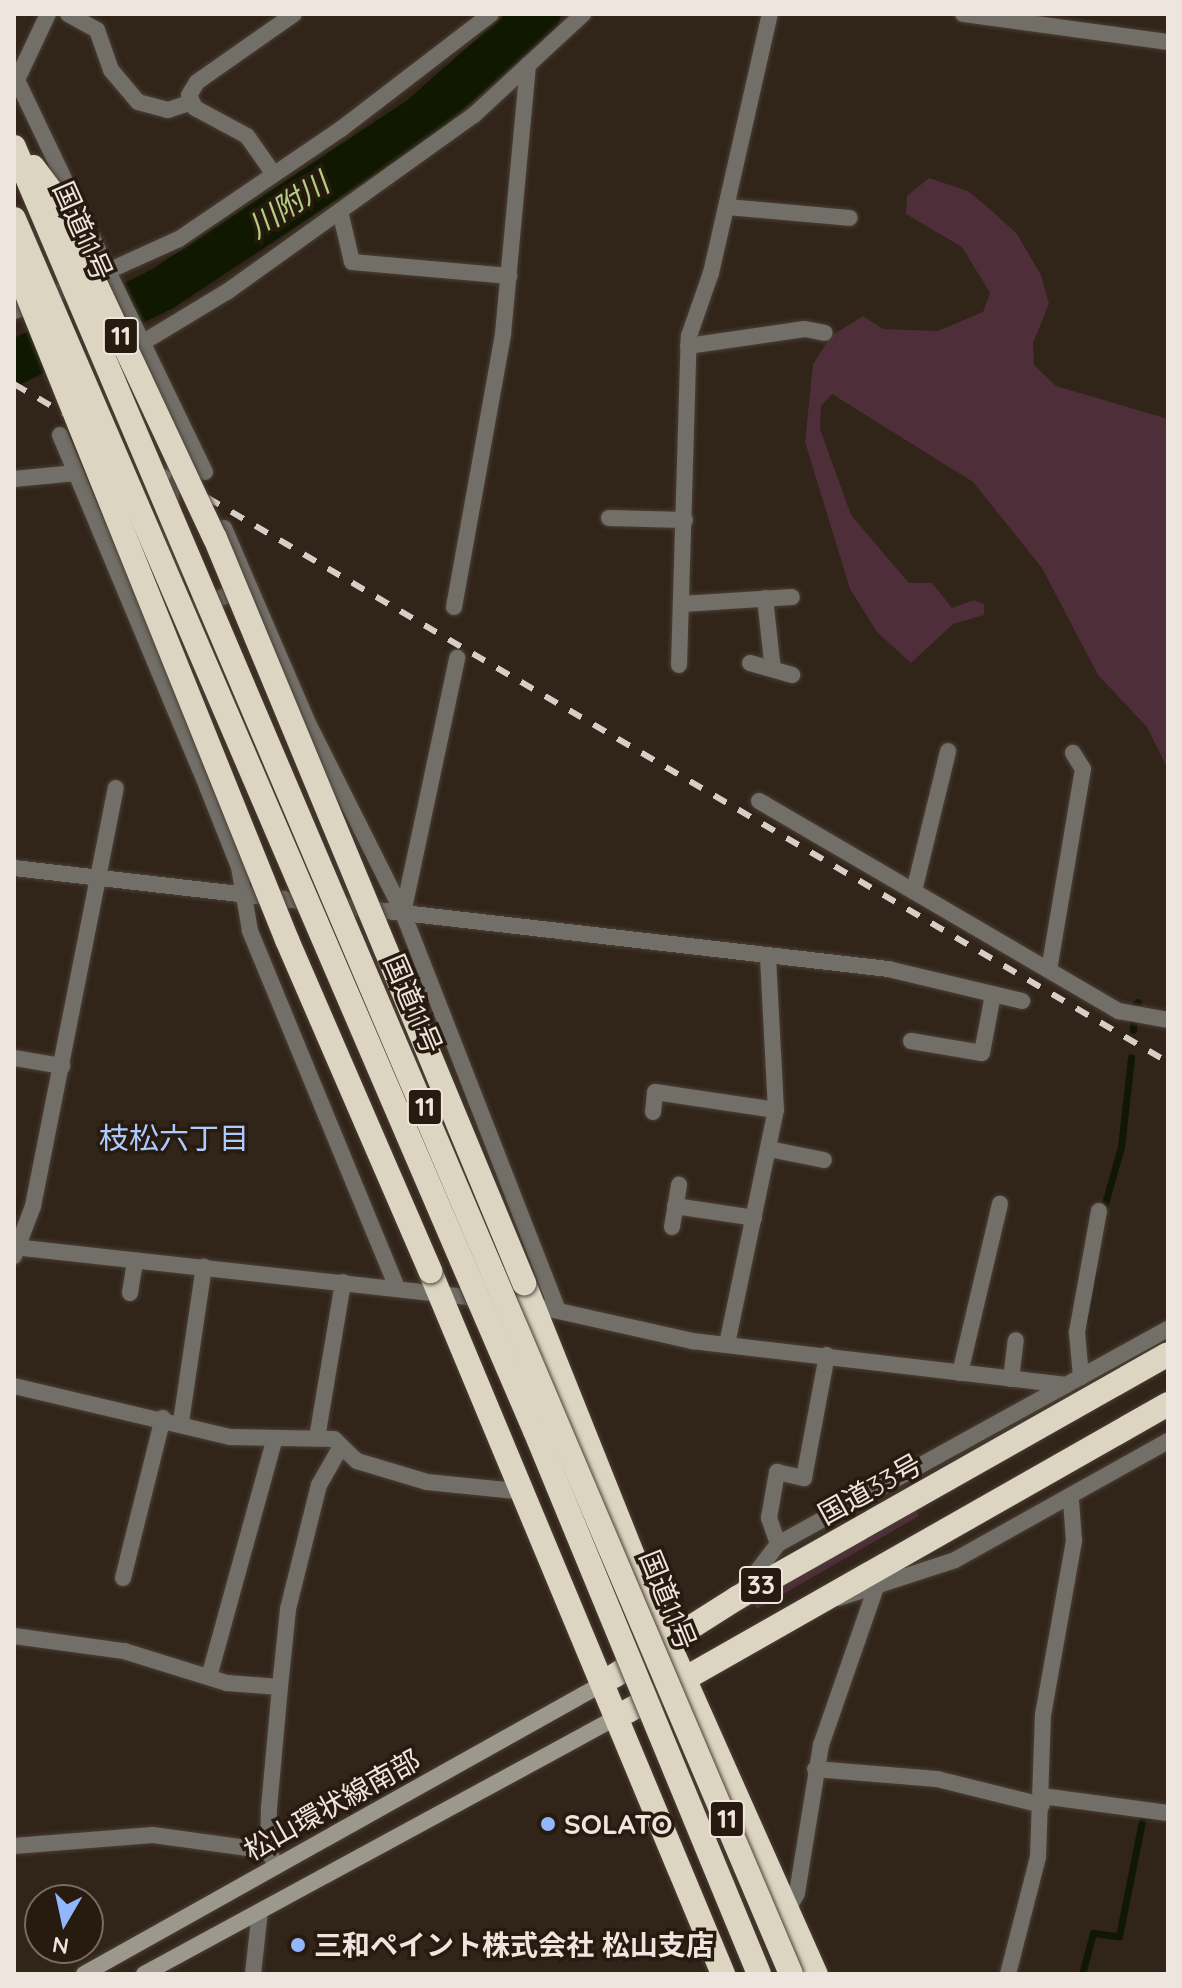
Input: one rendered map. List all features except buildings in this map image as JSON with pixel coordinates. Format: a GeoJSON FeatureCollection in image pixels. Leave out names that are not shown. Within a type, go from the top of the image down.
{"type":"FeatureCollection","features":[{"type":"Feature","properties":{"kind":"highway","name":"11"},"geometry":{"type":"LineString","coordinates":[[14,145],[54,195],[215,538],[538,1304],[667,1640]]}},
{"type":"Feature","properties":{"kind":"highway","name":"国道11号"},"geometry":{"type":"LineString","coordinates":[[14,145],[791,1974]]}},
{"type":"Feature","properties":{"kind":"highway","name":"国道11号"},"geometry":{"type":"LineString","coordinates":[[14,219],[582,1543],[759,1974]]}},
{"type":"Feature","properties":{"kind":"highway","name":"11"},"geometry":{"type":"LineString","coordinates":[[14,262],[287,940],[466,1351],[723,1974]]}},
{"type":"Feature","properties":{"kind":"highway","name":"国道33号"},"geometry":{"type":"LineString","coordinates":[[604,1683],[737,1598],[1168,1354]]}},
{"type":"Feature","properties":{"kind":"highway","name":"33"},"geometry":{"type":"LineString","coordinates":[[619,1716],[686,1681],[940,1531],[1168,1404]]}},
{"type":"Feature","properties":{"kind":"highway","name":"国道11号"},"geometry":{"type":"LineString","coordinates":[[667,1640],[786,1913],[816,1974]]}},
{"type":"Feature","properties":{"kind":"street"},"geometry":{"type":"LineString","coordinates":[[48,14],[15,81],[205,472]]}},
{"type":"Feature","properties":{"kind":"street"},"geometry":{"type":"LineString","coordinates":[[68,14],[97,30],[111,70],[138,102],[168,110],[189,103],[247,136],[273,173]]}},
{"type":"Feature","properties":{"kind":"street"},"geometry":{"type":"LineString","coordinates":[[189,103],[197,82],[294,14]]}},
{"type":"Feature","properties":{"kind":"street"},"geometry":{"type":"LineString","coordinates":[[14,311],[179,239],[491,14]]}},
{"type":"Feature","properties":{"kind":"street"},"geometry":{"type":"LineString","coordinates":[[141,340],[340,211],[474,115],[583,14]]}},
{"type":"Feature","properties":{"kind":"street"},"geometry":{"type":"LineString","coordinates":[[679,665],[688,346],[727,207],[770,14]]}},
{"type":"Feature","properties":{"kind":"street"},"geometry":{"type":"LineString","coordinates":[[963,14],[1168,42]]}},
{"type":"Feature","properties":{"kind":"street"},"geometry":{"type":"LineString","coordinates":[[1095,32],[1098,14]]}},
{"type":"Feature","properties":{"kind":"street"},"geometry":{"type":"LineString","coordinates":[[454,607],[509,276],[528,65]]}},
{"type":"Feature","properties":{"kind":"street"},"geometry":{"type":"LineString","coordinates":[[727,207],[850,218]]}},
{"type":"Feature","properties":{"kind":"street"},"geometry":{"type":"LineString","coordinates":[[340,211],[352,262],[509,276]]}},
{"type":"Feature","properties":{"kind":"street"},"geometry":{"type":"LineString","coordinates":[[688,346],[805,329],[825,333]]}},
{"type":"Feature","properties":{"kind":"street"},"geometry":{"type":"LineString","coordinates":[[165,387],[176,449],[167,530],[187,611]]}},
{"type":"Feature","properties":{"kind":"street"},"geometry":{"type":"LineString","coordinates":[[60,435],[245,897],[250,931],[397,1288]]}},
{"type":"Feature","properties":{"kind":"street"},"geometry":{"type":"LineString","coordinates":[[14,479],[76,473]]}},
{"type":"Feature","properties":{"kind":"street"},"geometry":{"type":"LineString","coordinates":[[609,518],[685,520]]}},
{"type":"Feature","properties":{"kind":"street"},"geometry":{"type":"LineString","coordinates":[[224,528],[403,913],[538,1304]]}},
{"type":"Feature","properties":{"kind":"street"},"geometry":{"type":"LineString","coordinates":[[140,629],[249,587]]}},
{"type":"Feature","properties":{"kind":"street"},"geometry":{"type":"LineString","coordinates":[[682,604],[792,597]]}},
{"type":"Feature","properties":{"kind":"street"},"geometry":{"type":"LineString","coordinates":[[765,598],[773,670]]}},
{"type":"Feature","properties":{"kind":"street"},"geometry":{"type":"LineString","coordinates":[[403,913],[457,658]]}},
{"type":"Feature","properties":{"kind":"street"},"geometry":{"type":"LineString","coordinates":[[750,663],[792,675]]}},
{"type":"Feature","properties":{"kind":"street"},"geometry":{"type":"LineString","coordinates":[[914,891],[948,751]]}},
{"type":"Feature","properties":{"kind":"street"},"geometry":{"type":"LineString","coordinates":[[1049,970],[1083,769],[1073,753]]}},
{"type":"Feature","properties":{"kind":"street"},"geometry":{"type":"LineString","coordinates":[[116,788],[101,881],[33,1206],[15,1250],[397,1288],[435,1282],[727,1344],[1011,1379],[1073,1381]]}},
{"type":"Feature","properties":{"kind":"street"},"geometry":{"type":"LineString","coordinates":[[759,801],[1119,1011],[1168,1020]]}},
{"type":"Feature","properties":{"kind":"street"},"geometry":{"type":"LineString","coordinates":[[14,868],[101,881],[888,969],[1022,1001]]}},
{"type":"Feature","properties":{"kind":"street"},"geometry":{"type":"LineString","coordinates":[[727,1344],[776,1110],[768,955]]}},
{"type":"Feature","properties":{"kind":"street"},"geometry":{"type":"LineString","coordinates":[[911,1041],[982,1053],[993,994]]}},
{"type":"Feature","properties":{"kind":"street"},"geometry":{"type":"LineString","coordinates":[[14,1058],[62,1066]]}},
{"type":"Feature","properties":{"kind":"street"},"geometry":{"type":"LineString","coordinates":[[653,1112],[655,1092],[776,1110]]}},
{"type":"Feature","properties":{"kind":"street"},"geometry":{"type":"LineString","coordinates":[[769,1149],[824,1160]]}},
{"type":"Feature","properties":{"kind":"street"},"geometry":{"type":"LineString","coordinates":[[672,1227],[679,1185]]}},
{"type":"Feature","properties":{"kind":"street"},"geometry":{"type":"LineString","coordinates":[[960,1373],[1000,1204]]}},
{"type":"Feature","properties":{"kind":"street"},"geometry":{"type":"LineString","coordinates":[[675,1206],[754,1218]]}},
{"type":"Feature","properties":{"kind":"street"},"geometry":{"type":"LineString","coordinates":[[1073,1381],[1077,1332],[1099,1211]]}},
{"type":"Feature","properties":{"kind":"street"},"geometry":{"type":"LineString","coordinates":[[130,1293],[135,1260]]}},
{"type":"Feature","properties":{"kind":"street"},"geometry":{"type":"LineString","coordinates":[[181,1422],[204,1267]]}},
{"type":"Feature","properties":{"kind":"street"},"geometry":{"type":"LineString","coordinates":[[317,1438],[343,1282]]}},
{"type":"Feature","properties":{"kind":"street"},"geometry":{"type":"LineString","coordinates":[[466,1351],[538,1304]]}},
{"type":"Feature","properties":{"kind":"street"},"geometry":{"type":"LineString","coordinates":[[737,1598],[778,1544],[1168,1329]]}},
{"type":"Feature","properties":{"kind":"street"},"geometry":{"type":"LineString","coordinates":[[1011,1379],[1016,1340]]}},
{"type":"Feature","properties":{"kind":"street"},"geometry":{"type":"LineString","coordinates":[[778,1544],[769,1518],[777,1472],[804,1478],[827,1355]]}},
{"type":"Feature","properties":{"kind":"street"},"geometry":{"type":"LineString","coordinates":[[14,1386],[274,1441],[334,1439],[339,1450],[427,1482],[525,1492]]}},
{"type":"Feature","properties":{"kind":"street"},"geometry":{"type":"LineString","coordinates":[[123,1578],[163,1418]]}},
{"type":"Feature","properties":{"kind":"street"},"geometry":{"type":"LineString","coordinates":[[209,1677],[274,1441]]}},
{"type":"Feature","properties":{"kind":"street"},"geometry":{"type":"LineString","coordinates":[[814,1605],[875,1590],[955,1560],[1071,1501],[1168,1441]]}},
{"type":"Feature","properties":{"kind":"street"},"geometry":{"type":"LineString","coordinates":[[14,1846],[153,1835],[273,1858],[280,1687],[288,1609],[319,1485],[339,1450]]}},
{"type":"Feature","properties":{"kind":"street"},"geometry":{"type":"LineString","coordinates":[[1008,1974],[1034,1877],[1042,1801],[1043,1715],[1074,1541],[1071,1501]]}},
{"type":"Feature","properties":{"kind":"street"},"geometry":{"type":"LineString","coordinates":[[786,1913],[797,1893],[815,1769],[875,1590]]}},
{"type":"Feature","properties":{"kind":"street"},"geometry":{"type":"LineString","coordinates":[[14,1636],[124,1651],[209,1677],[280,1687]]}},
{"type":"Feature","properties":{"kind":"street","name":"松山環状線南部"},"geometry":{"type":"LineString","coordinates":[[84,1974],[273,1858],[604,1683]]}},
{"type":"Feature","properties":{"kind":"street","name":"松山環状線南部"},"geometry":{"type":"LineString","coordinates":[[144,1974],[619,1716]]}},
{"type":"Feature","properties":{"kind":"street"},"geometry":{"type":"LineString","coordinates":[[815,1769],[937,1779],[1042,1801],[1168,1813]]}},
{"type":"Feature","properties":{"kind":"street"},"geometry":{"type":"LineString","coordinates":[[253,1974],[260,1911]]}},
{"type":"Feature","properties":{"kind":"shaded area"},"geometry":{"type":"Polygon","coordinates":[[[929,178],[968,191],[991,210],[1017,234],[1041,275],[1049,304],[1033,343],[1034,365],[1056,386],[1168,419],[1168,769],[1147,727],[1098,675],[1042,568],[973,482],[832,394],[821,406],[820,429],[851,515],[909,583],[932,583],[952,608],[974,600],[984,604],[984,615],[953,624],[911,663],[877,632],[850,589],[805,442],[813,364],[831,336],[863,316],[883,329],[938,331],[983,312],[990,293],[962,247],[906,214],[907,196],[929,178]]]}},
{"type":"Feature","properties":{"kind":"shaded area"},"geometry":{"type":"Polygon","coordinates":[[[915,1509],[919,1516],[757,1609],[753,1603],[915,1509]]]}},
{"type":"Feature","properties":{"kind":"waterway","name":"川附川"},"geometry":{"type":"LineString","coordinates":[[14,363],[162,289],[419,119],[539,14]]}},
{"type":"Feature","properties":{"kind":"waterway"},"geometry":{"type":"LineString","coordinates":[[1135,1005],[1138,1002]]}},
{"type":"Feature","properties":{"kind":"waterway"},"geometry":{"type":"LineString","coordinates":[[1133,1021],[1133,1030]]}},
{"type":"Feature","properties":{"kind":"waterway"},"geometry":{"type":"LineString","coordinates":[[1102,1214],[1121,1147],[1131,1058]]}},
{"type":"Feature","properties":{"kind":"waterway"},"geometry":{"type":"LineString","coordinates":[[1086,1320],[1094,1274]]}},
{"type":"Feature","properties":{"kind":"waterway"},"geometry":{"type":"LineString","coordinates":[[1082,1974],[1093,1933],[1119,1936],[1143,1816],[1149,1817]]}},
{"type":"Feature","properties":{"kind":"railway"},"geometry":{"type":"LineString","coordinates":[[14,384],[1168,1062]]}},
{"type":"Feature","properties":{"kind":"place","name":"SOLATO"},"geometry":{"type":"Point","coordinates":[548,1824]}},
{"type":"Feature","properties":{"kind":"place","name":"三和ペイント株式会社 松山支店"},"geometry":{"type":"Point","coordinates":[298,1945]}},
{"type":"Feature","properties":{"kind":"district","name":"枝松六丁目"},"geometry":{"type":"Point","coordinates":[174,1138]}}]}
